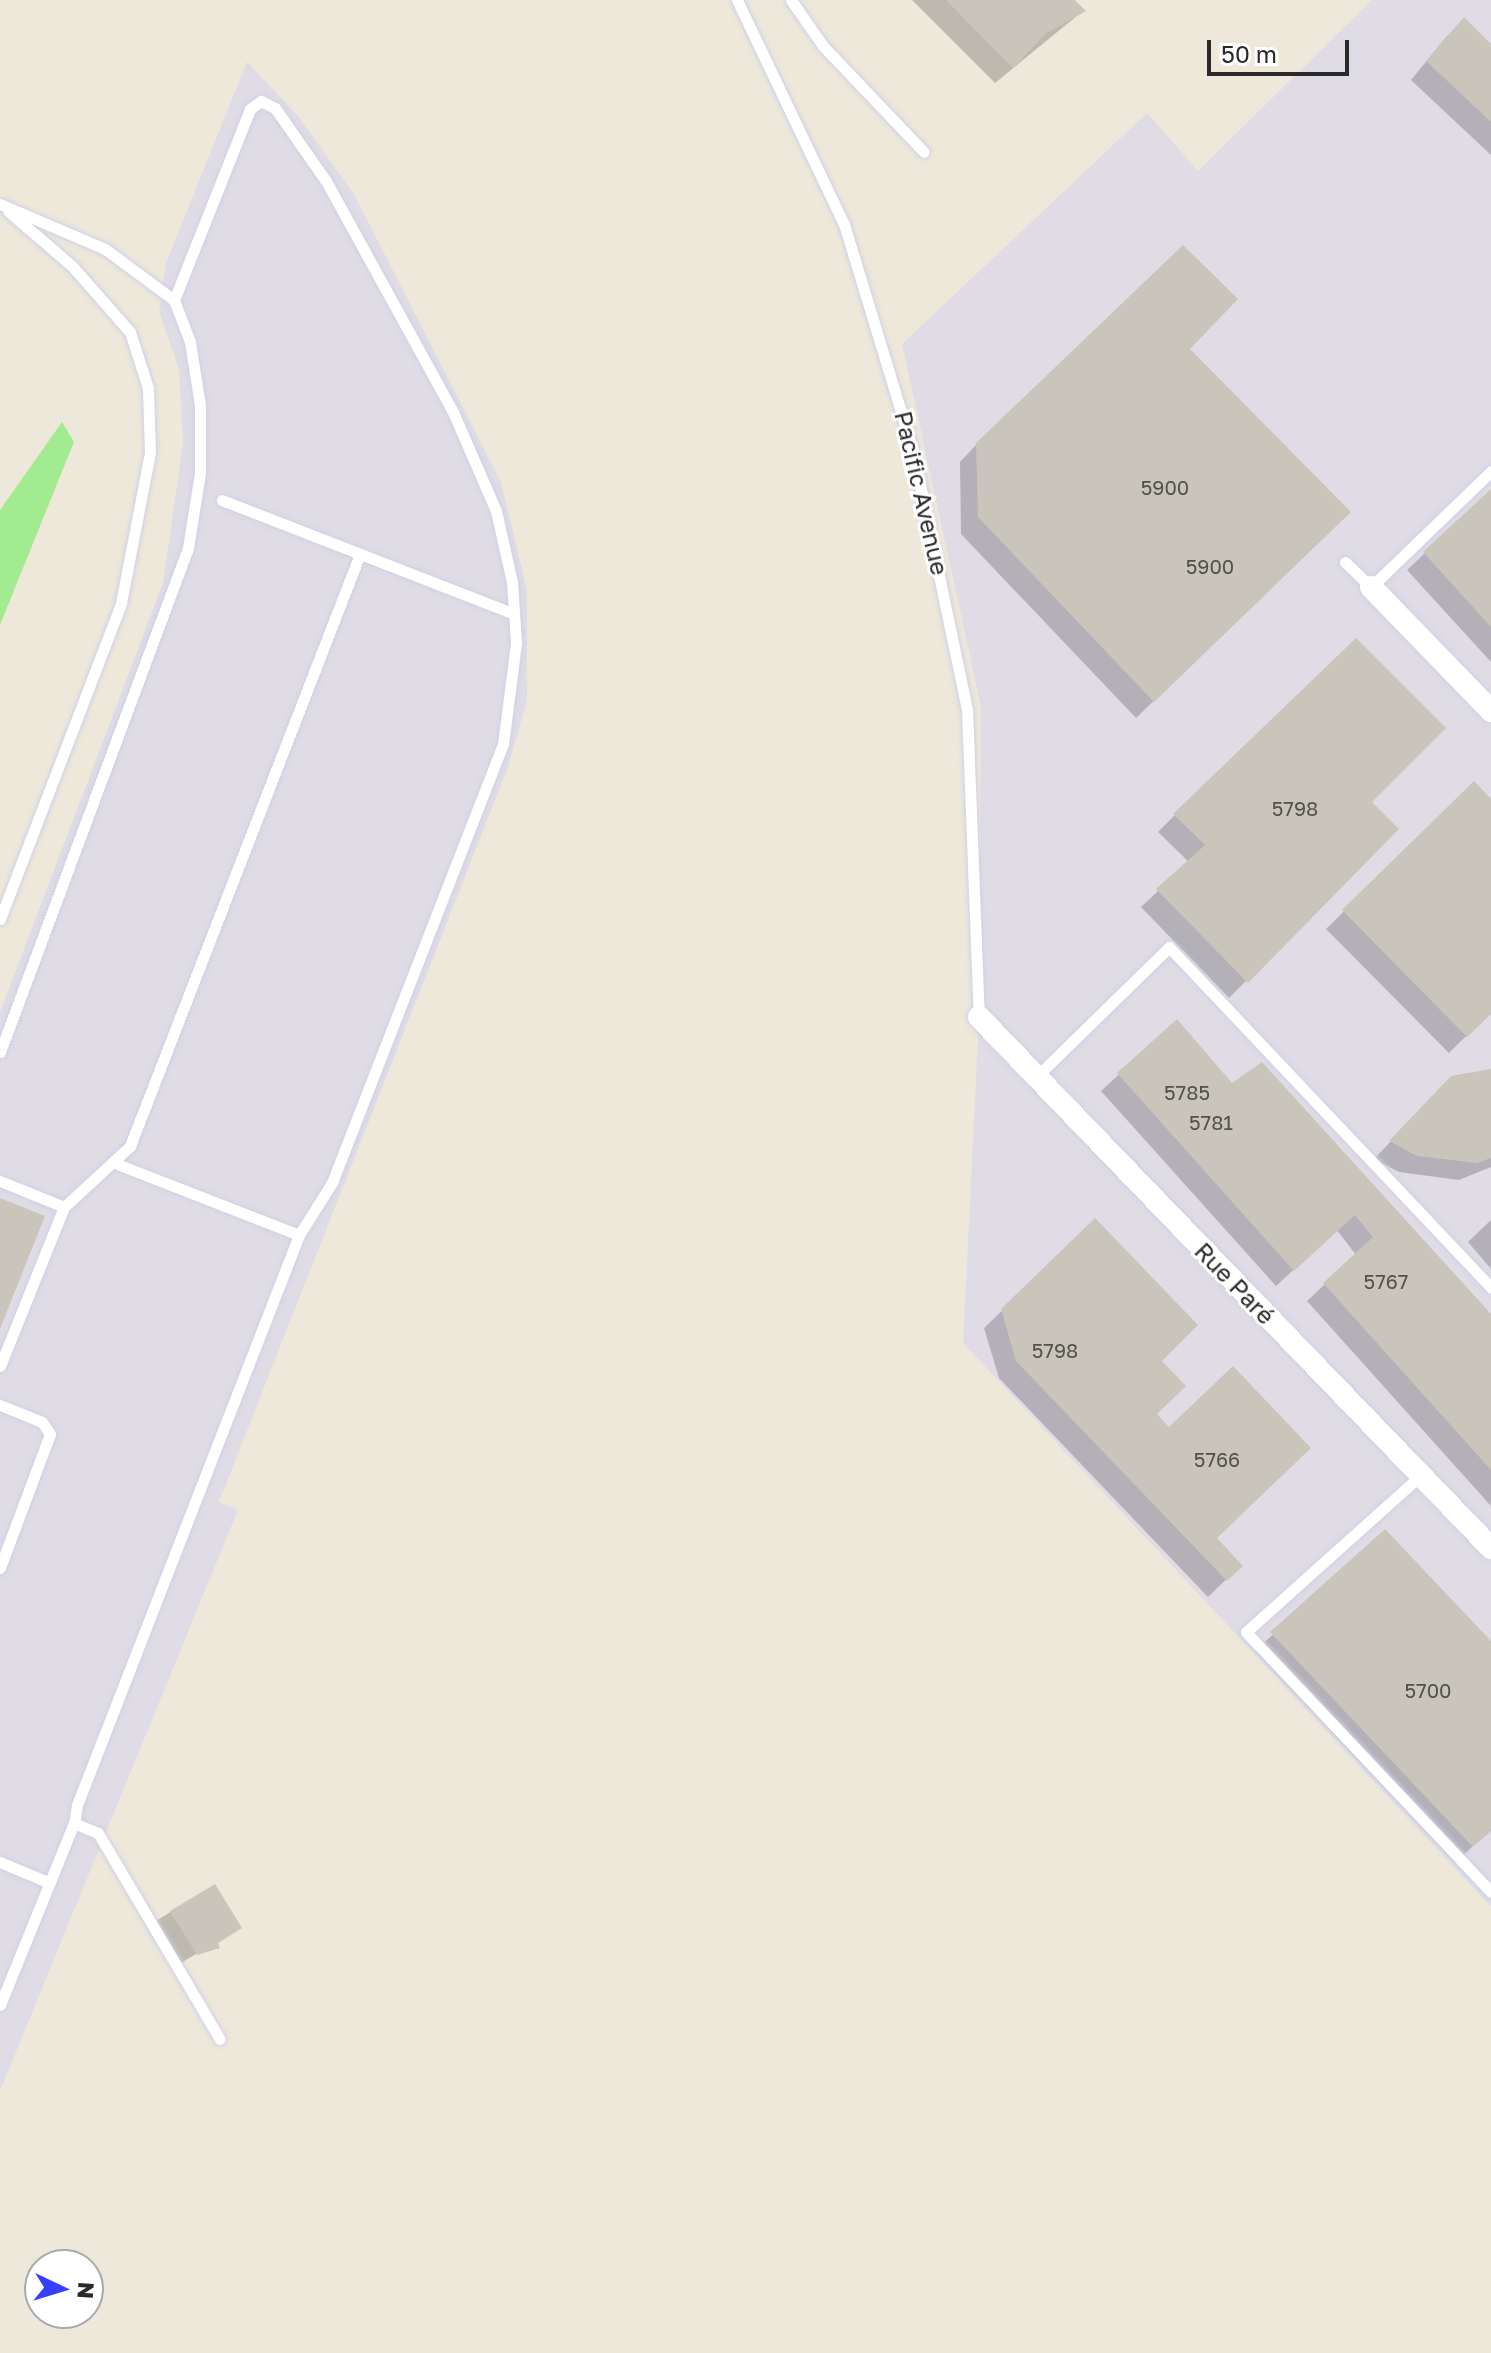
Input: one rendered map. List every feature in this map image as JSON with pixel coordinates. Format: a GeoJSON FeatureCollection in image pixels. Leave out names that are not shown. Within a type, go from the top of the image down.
{"type":"FeatureCollection","features":[{"type":"Feature","properties":{"kind":"street"},"geometry":{"type":"LineString","coordinates":[[1371,587],[1491,711]]}},
{"type":"Feature","properties":{"kind":"street","name":"Rue Paré"},"geometry":{"type":"LineString","coordinates":[[979,1017],[1491,1548]]}},
{"type":"Feature","properties":{"kind":"lane","name":"Pacific Avenue"},"geometry":{"type":"LineString","coordinates":[[737,0],[844,224],[913,451],[967,709],[979,1017]]}},
{"type":"Feature","properties":{"kind":"lane"},"geometry":{"type":"LineString","coordinates":[[791,0],[823,46],[924,152]]}},
{"type":"Feature","properties":{"kind":"lane"},"geometry":{"type":"LineString","coordinates":[[0,2005],[74,1823],[299,1235],[333,1181],[503,744],[514,614],[496,511],[453,412],[326,181],[265,102],[250,109],[174,300]]}},
{"type":"Feature","properties":{"kind":"lane"},"geometry":{"type":"LineString","coordinates":[[0,204],[105,249],[174,300],[190,342],[202,435],[188,548],[0,1052]]}},
{"type":"Feature","properties":{"kind":"lane"},"geometry":{"type":"LineString","coordinates":[[0,204],[72,266],[130,332],[148,388],[151,428],[147,492],[121,603],[0,919]]}},
{"type":"Feature","properties":{"kind":"lane"},"geometry":{"type":"LineString","coordinates":[[1345,562],[1371,587],[1491,471]]}},
{"type":"Feature","properties":{"kind":"lane"},"geometry":{"type":"LineString","coordinates":[[222,500],[514,614]]}},
{"type":"Feature","properties":{"kind":"lane"},"geometry":{"type":"LineString","coordinates":[[0,1366],[64,1207],[117,1164],[360,554]]}},
{"type":"Feature","properties":{"kind":"lane"},"geometry":{"type":"LineString","coordinates":[[1036,1077],[1169,947],[1491,1288]]}},
{"type":"Feature","properties":{"kind":"lane"},"geometry":{"type":"LineString","coordinates":[[117,1164],[299,1235]]}},
{"type":"Feature","properties":{"kind":"lane"},"geometry":{"type":"LineString","coordinates":[[0,1181],[64,1207]]}},
{"type":"Feature","properties":{"kind":"lane"},"geometry":{"type":"LineString","coordinates":[[0,1405],[42,1422],[50,1434],[0,1568]]}},
{"type":"Feature","properties":{"kind":"lane"},"geometry":{"type":"LineString","coordinates":[[1421,1475],[1246,1632],[1491,1892]]}},
{"type":"Feature","properties":{"kind":"lane"},"geometry":{"type":"LineString","coordinates":[[74,1823],[98,1833],[220,2039]]}},
{"type":"Feature","properties":{"kind":"lane"},"geometry":{"type":"LineString","coordinates":[[0,1862],[50,1883]]}},
{"type":"Feature","properties":{"kind":"shaded area"},"geometry":{"type":"Polygon","coordinates":[[[1372,0],[1491,0],[1491,1906],[963,1343],[979,1017],[981,707],[902,344],[1147,113],[1198,171],[1372,0]]]}},
{"type":"Feature","properties":{"kind":"shaded area"},"geometry":{"type":"Polygon","coordinates":[[[247,62],[298,116],[354,194],[501,482],[527,591],[527,701],[507,770],[219,1502],[238,1510],[0,2091],[0,1012],[163,583],[183,442],[179,370],[159,311],[166,263],[247,62]]]}},
{"type":"Feature","properties":{"kind":"green space"},"geometry":{"type":"Polygon","coordinates":[[[62,422],[74,442],[0,625],[0,510],[62,422]]]}},
{"type":"Feature","properties":{"kind":"building"},"geometry":{"type":"Polygon","coordinates":[[[946,0],[1075,0],[1086,11],[1045,34],[1013,68],[946,0]]]}},
{"type":"Feature","properties":{"kind":"building"},"geometry":{"type":"Polygon","coordinates":[[[1464,17],[1491,44],[1491,122],[1426,61],[1464,17]]]}},
{"type":"Feature","properties":{"kind":"building"},"geometry":{"type":"Polygon","coordinates":[[[1183,245],[1238,299],[1190,349],[1351,512],[1154,702],[978,517],[976,443],[1183,245]]]}},
{"type":"Feature","properties":{"kind":"building"},"geometry":{"type":"Polygon","coordinates":[[[1491,489],[1491,627],[1423,552],[1491,489]]]}},
{"type":"Feature","properties":{"kind":"building"},"geometry":{"type":"Polygon","coordinates":[[[1356,638],[1446,728],[1372,802],[1399,829],[1248,983],[1156,889],[1205,845],[1173,814],[1356,638]]]}},
{"type":"Feature","properties":{"kind":"building"},"geometry":{"type":"Polygon","coordinates":[[[1474,781],[1491,799],[1491,1014],[1467,1037],[1342,910],[1474,781]]]}},
{"type":"Feature","properties":{"kind":"building"},"geometry":{"type":"Polygon","coordinates":[[[1177,1019],[1232,1083],[1262,1062],[1491,1314],[1491,1470],[1323,1283],[1373,1237],[1355,1215],[1294,1271],[1117,1073],[1177,1019]]]}},
{"type":"Feature","properties":{"kind":"building"},"geometry":{"type":"Polygon","coordinates":[[[1491,1069],[1491,1158],[1477,1163],[1417,1156],[1389,1141],[1451,1076],[1491,1069]]]}},
{"type":"Feature","properties":{"kind":"building"},"geometry":{"type":"Polygon","coordinates":[[[0,1198],[45,1216],[0,1329],[0,1198]]]}},
{"type":"Feature","properties":{"kind":"building"},"geometry":{"type":"Polygon","coordinates":[[[1095,1218],[1198,1325],[1162,1361],[1186,1386],[1157,1414],[1169,1427],[1233,1366],[1311,1448],[1217,1538],[1243,1566],[1227,1581],[1016,1361],[1001,1309],[1095,1218]]]}},
{"type":"Feature","properties":{"kind":"building"},"geometry":{"type":"Polygon","coordinates":[[[1385,1529],[1491,1641],[1491,1831],[1473,1847],[1270,1632],[1385,1529]]]}},
{"type":"Feature","properties":{"kind":"building"},"geometry":{"type":"Polygon","coordinates":[[[215,1884],[242,1928],[218,1943],[220,1948],[197,1955],[170,1911],[215,1884]]]}}]}
